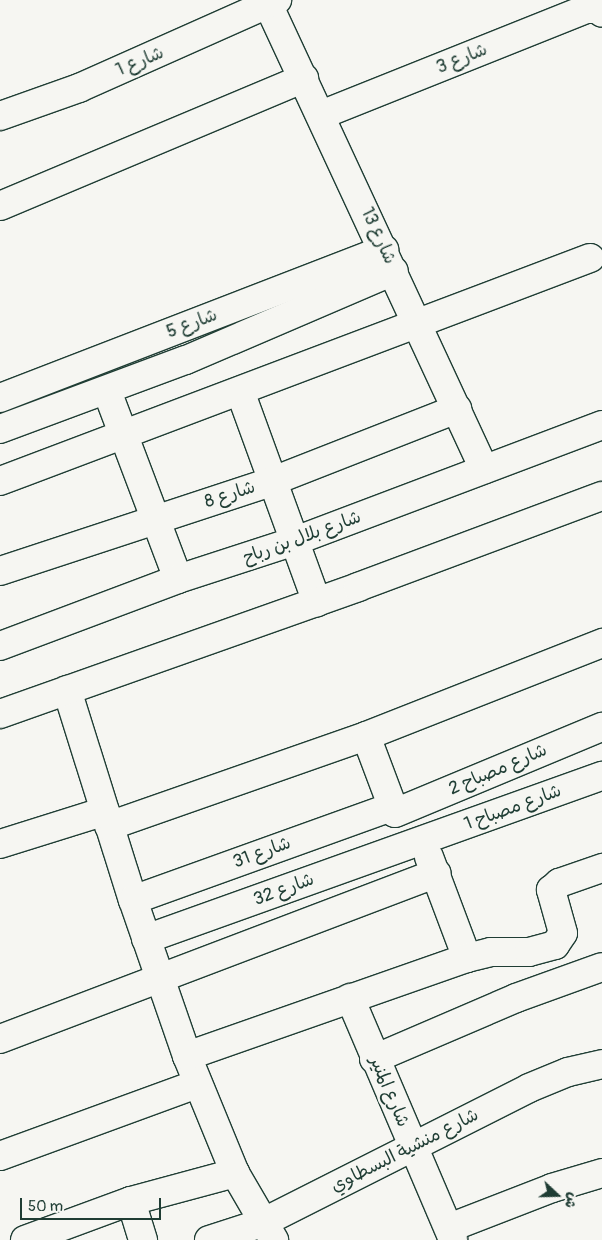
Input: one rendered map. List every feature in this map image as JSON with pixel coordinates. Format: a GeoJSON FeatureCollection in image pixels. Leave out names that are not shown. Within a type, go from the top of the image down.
{"type":"FeatureCollection","features":[{"type":"Feature","properties":{"kind":"street","name":"شارع 13"},"geometry":{"type":"LineString","coordinates":[[273,2],[304,78],[484,469]]}},
{"type":"Feature","properties":{"kind":"street","name":"شارع 1"},"geometry":{"type":"LineString","coordinates":[[0,116],[79,88],[273,2]]}},
{"type":"Feature","properties":{"kind":"street","name":"شارع 3"},"geometry":{"type":"LineString","coordinates":[[321,115],[586,9],[600,9],[602,13]]}},
{"type":"Feature","properties":{"kind":"street"},"geometry":{"type":"LineString","coordinates":[[0,206],[304,78]]}},
{"type":"Feature","properties":{"kind":"street"},"geometry":{"type":"LineString","coordinates":[[0,481],[124,436],[590,258]]}},
{"type":"Feature","properties":{"kind":"street"},"geometry":{"type":"LineString","coordinates":[[0,429],[107,391],[389,261]]}},
{"type":"Feature","properties":{"kind":"street","name":"شارع 5"},"geometry":{"type":"LineString","coordinates":[[0,398],[389,261]]}},
{"type":"Feature","properties":{"kind":"street"},"geometry":{"type":"LineString","coordinates":[[107,391],[178,579]]}},
{"type":"Feature","properties":{"kind":"street"},"geometry":{"type":"LineString","coordinates":[[240,391],[317,602]]}},
{"type":"Feature","properties":{"kind":"street","name":"شارع 8"},"geometry":{"type":"LineString","coordinates":[[0,571],[273,480],[457,409]]}},
{"type":"Feature","properties":{"kind":"street","name":"شارع بلال بن رباح"},"geometry":{"type":"LineString","coordinates":[[0,646],[178,579],[295,541],[602,425]]}},
{"type":"Feature","properties":{"kind":"street"},"geometry":{"type":"LineString","coordinates":[[0,714],[317,602],[602,496]]}},
{"type":"Feature","properties":{"kind":"street"},"geometry":{"type":"LineString","coordinates":[[0,844],[107,818],[366,736],[602,643]]}},
{"type":"Feature","properties":{"kind":"street"},"geometry":{"type":"LineString","coordinates":[[67,690],[132,900],[197,1084],[235,1173],[268,1231]]}},
{"type":"Feature","properties":{"kind":"street","name":"شارع مصباح 2"},"geometry":{"type":"LineString","coordinates":[[399,808],[602,727]]}},
{"type":"Feature","properties":{"kind":"street"},"geometry":{"type":"LineString","coordinates":[[366,736],[399,808],[423,840],[467,958]]}},
{"type":"Feature","properties":{"kind":"street","name":"شارع مصباح 1"},"geometry":{"type":"LineString","coordinates":[[423,840],[602,776]]}},
{"type":"Feature","properties":{"kind":"street","name":"شارع 31"},"geometry":{"type":"LineString","coordinates":[[132,900],[399,808]]}},
{"type":"Feature","properties":{"kind":"street","name":"شارع 32"},"geometry":{"type":"LineString","coordinates":[[146,939],[423,840]]}},
{"type":"Feature","properties":{"kind":"street"},"geometry":{"type":"LineString","coordinates":[[187,1056],[467,958],[491,952],[529,952],[559,942],[563,928],[551,890],[559,883],[602,868]]}},
{"type":"Feature","properties":{"kind":"street"},"geometry":{"type":"LineString","coordinates":[[0,1039],[436,874]]}},
{"type":"Feature","properties":{"kind":"street"},"geometry":{"type":"LineString","coordinates":[[374,1059],[516,998],[602,967]]}},
{"type":"Feature","properties":{"kind":"street","name":"شارع المنير"},"geometry":{"type":"LineString","coordinates":[[350,998],[374,1059],[451,1234]]}},
{"type":"Feature","properties":{"kind":"street","name":"شارع منشية البسطاوي"},"geometry":{"type":"LineString","coordinates":[[209,1240],[268,1231],[413,1149],[529,1088],[568,1072],[602,1064]]}},
{"type":"Feature","properties":{"kind":"street"},"geometry":{"type":"LineString","coordinates":[[0,1156],[197,1084]]}},
{"type":"Feature","properties":{"kind":"street"},"geometry":{"type":"LineString","coordinates":[[25,1240],[131,1202],[235,1173]]}},
{"type":"Feature","properties":{"kind":"street"},"geometry":{"type":"LineString","coordinates":[[451,1234],[552,1188],[602,1174]]}},
{"type":"Feature","properties":{"kind":"street"},"geometry":{"type":"LineString","coordinates":[[131,1202],[143,1240]]}}]}
